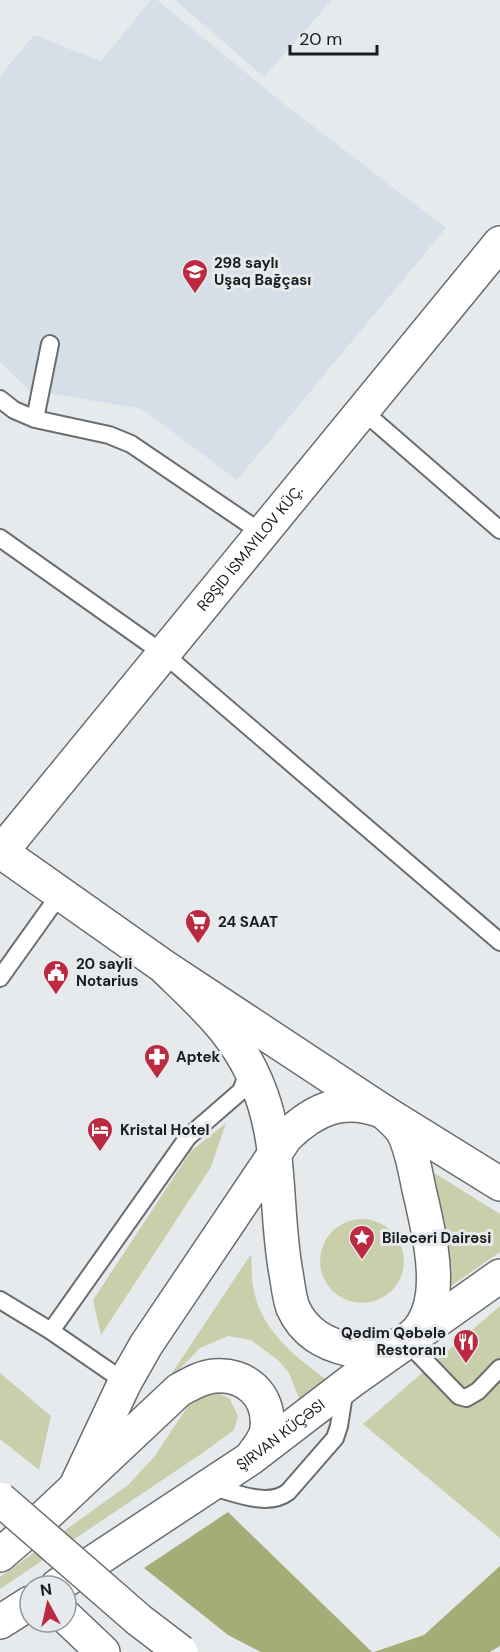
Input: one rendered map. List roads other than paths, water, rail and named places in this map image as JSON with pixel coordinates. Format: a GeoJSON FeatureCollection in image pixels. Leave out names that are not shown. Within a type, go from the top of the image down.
{"type":"FeatureCollection","features":[{"type":"Feature","properties":{"kind":"main road"},"geometry":{"type":"LineString","coordinates":[[500,243],[0,852],[163,966],[384,1112],[500,1184]]}},
{"type":"Feature","properties":{"kind":"main road"},"geometry":{"type":"LineString","coordinates":[[76,1486],[124,1382],[146,1346],[274,1154],[286,1137],[298,1125],[324,1110],[350,1105],[372,1107],[384,1112],[397,1124],[408,1145],[431,1244],[434,1296],[428,1314],[407,1341],[384,1350],[365,1352],[330,1343],[316,1337],[304,1326],[294,1308],[282,1253],[274,1154],[268,1116],[250,1067],[223,1026],[163,966]]}},
{"type":"Feature","properties":{"kind":"main road","name":"ŞIRVAN KÜÇƏSI"},"geometry":{"type":"LineString","coordinates":[[75,1574],[251,1458],[345,1385],[500,1276]]}},
{"type":"Feature","properties":{"kind":"main road"},"geometry":{"type":"LineString","coordinates":[[0,1555],[179,1390],[196,1381],[213,1376],[233,1376],[248,1382],[259,1394],[266,1409],[267,1429],[251,1458]]}},
{"type":"Feature","properties":{"kind":"main road"},"geometry":{"type":"LineString","coordinates":[[0,1499],[138,1620],[181,1652]]}},
{"type":"Feature","properties":{"kind":"main road"},"geometry":{"type":"LineString","coordinates":[[0,1622],[18,1611]]}},
{"type":"Feature","properties":{"kind":"main road"},"geometry":{"type":"LineString","coordinates":[[78,1628],[103,1652]]}},
{"type":"Feature","properties":{"kind":"lane"},"geometry":{"type":"LineString","coordinates":[[35,419],[50,344]]}},
{"type":"Feature","properties":{"kind":"lane"},"geometry":{"type":"LineString","coordinates":[[0,399],[14,410],[35,419],[109,435],[131,444],[261,533]]}},
{"type":"Feature","properties":{"kind":"lane"},"geometry":{"type":"LineString","coordinates":[[363,411],[500,530]]}},
{"type":"Feature","properties":{"kind":"lane"},"geometry":{"type":"LineString","coordinates":[[0,538],[164,654],[500,942]]}},
{"type":"Feature","properties":{"kind":"lane"},"geometry":{"type":"LineString","coordinates":[[0,978],[60,894]]}},
{"type":"Feature","properties":{"kind":"lane"},"geometry":{"type":"LineString","coordinates":[[51,1331],[188,1137],[241,1091],[250,1067]]}},
{"type":"Feature","properties":{"kind":"lane"},"geometry":{"type":"LineString","coordinates":[[0,1300],[51,1331],[124,1382]]}},
{"type":"Feature","properties":{"kind":"lane"},"geometry":{"type":"LineString","coordinates":[[407,1341],[459,1396],[466,1398],[478,1391],[500,1368]]}},
{"type":"Feature","properties":{"kind":"lane"},"geometry":{"type":"LineString","coordinates":[[209,1486],[268,1500],[280,1498],[288,1492],[335,1438],[345,1385]]}},
{"type":"Feature","properties":{"kind":"place","name":"298 saylı Uşaq Bağçası"},"geometry":{"type":"Point","coordinates":[195,295]}},
{"type":"Feature","properties":{"kind":"place","name":"24 SAAT"},"geometry":{"type":"Point","coordinates":[198,945]}},
{"type":"Feature","properties":{"kind":"place","name":"20 sayli Notarius"},"geometry":{"type":"Point","coordinates":[56,996]}},
{"type":"Feature","properties":{"kind":"place","name":"Aptek"},"geometry":{"type":"Point","coordinates":[157,1080]}},
{"type":"Feature","properties":{"kind":"place","name":"Kristal Hotel"},"geometry":{"type":"Point","coordinates":[100,1153]}},
{"type":"Feature","properties":{"kind":"place","name":"Biləcəri Dairəsi"},"geometry":{"type":"Point","coordinates":[362,1261]}},
{"type":"Feature","properties":{"kind":"place","name":"Qədim Qəbələ Restoranı"},"geometry":{"type":"Point","coordinates":[466,1365]}}]}
